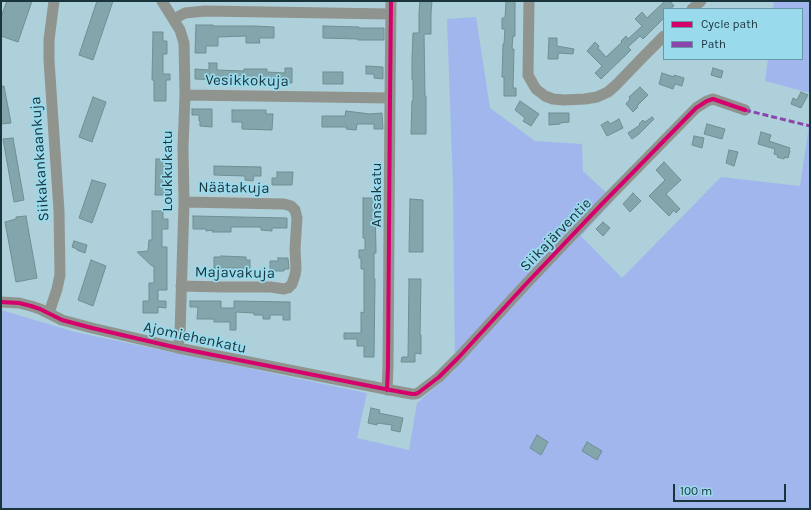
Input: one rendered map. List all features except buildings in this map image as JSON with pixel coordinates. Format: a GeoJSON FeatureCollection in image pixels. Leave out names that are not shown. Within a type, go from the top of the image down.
{"type":"FeatureCollection","features":[{"type":"Feature","properties":{"kind":"street","name":"Siikakankaankuja"},"geometry":{"type":"LineString","coordinates":[[49,313],[60,275],[59,211],[49,60],[49,40],[54,1]]}},
{"type":"Feature","properties":{"kind":"street","name":"Loukkukatu"},"geometry":{"type":"LineString","coordinates":[[162,1],[180,30],[184,43],[184,202],[180,334],[178,348]]}},
{"type":"Feature","properties":{"kind":"street","name":"Ansakatu"},"geometry":{"type":"LineString","coordinates":[[387,390],[392,1]]}},
{"type":"Feature","properties":{"kind":"street"},"geometry":{"type":"LineString","coordinates":[[529,1],[528,75],[536,89],[545,96],[553,99],[585,99],[608,92],[663,37]]}},
{"type":"Feature","properties":{"kind":"street"},"geometry":{"type":"LineString","coordinates":[[693,8],[701,1]]}},
{"type":"Feature","properties":{"kind":"street"},"geometry":{"type":"LineString","coordinates":[[174,19],[186,13],[205,10],[391,14]]}},
{"type":"Feature","properties":{"kind":"street","name":"Vesikkokuja"},"geometry":{"type":"LineString","coordinates":[[185,95],[390,98]]}},
{"type":"Feature","properties":{"kind":"street","name":"Siikajärventie"},"geometry":{"type":"LineString","coordinates":[[387,390],[415,394],[439,377],[610,196],[700,104],[713,99],[745,110]]}},
{"type":"Feature","properties":{"kind":"street","name":"Näätakuja"},"geometry":{"type":"LineString","coordinates":[[184,202],[284,204],[291,206],[295,210],[297,218],[295,275],[292,284],[288,288]]}},
{"type":"Feature","properties":{"kind":"street","name":"Majavakuja"},"geometry":{"type":"LineString","coordinates":[[181,286],[288,288]]}},
{"type":"Feature","properties":{"kind":"street","name":"Ajomiehenkatu"},"geometry":{"type":"LineString","coordinates":[[1,302],[20,303],[35,307],[62,320],[77,325],[178,348],[387,390]]}},
{"type":"Feature","properties":{"kind":"shaded area"},"geometry":{"type":"Polygon","coordinates":[[[774,1],[810,1],[810,93],[765,81],[768,60],[803,60],[803,8],[773,8],[774,1]]]}},
{"type":"Feature","properties":{"kind":"shaded area"},"geometry":{"type":"Polygon","coordinates":[[[476,17],[490,108],[535,141],[582,144],[583,171],[614,200],[581,236],[622,278],[721,177],[800,186],[810,119],[810,509],[1,509],[1,310],[75,332],[367,393],[357,438],[409,450],[417,403],[455,370],[453,187],[447,19],[476,17]]]}},
{"type":"Feature","properties":{"kind":"marked path"},"geometry":{"type":"LineString","coordinates":[[745,110],[810,126]]}},
{"type":"Feature","properties":{"kind":"cycle path"},"geometry":{"type":"LineString","coordinates":[[387,390],[391,1]]}},
{"type":"Feature","properties":{"kind":"cycle path"},"geometry":{"type":"LineString","coordinates":[[1,302],[19,303],[31,306],[62,320],[178,348],[415,394],[439,377],[459,357],[600,206],[696,108],[713,99],[745,110]]}}]}
